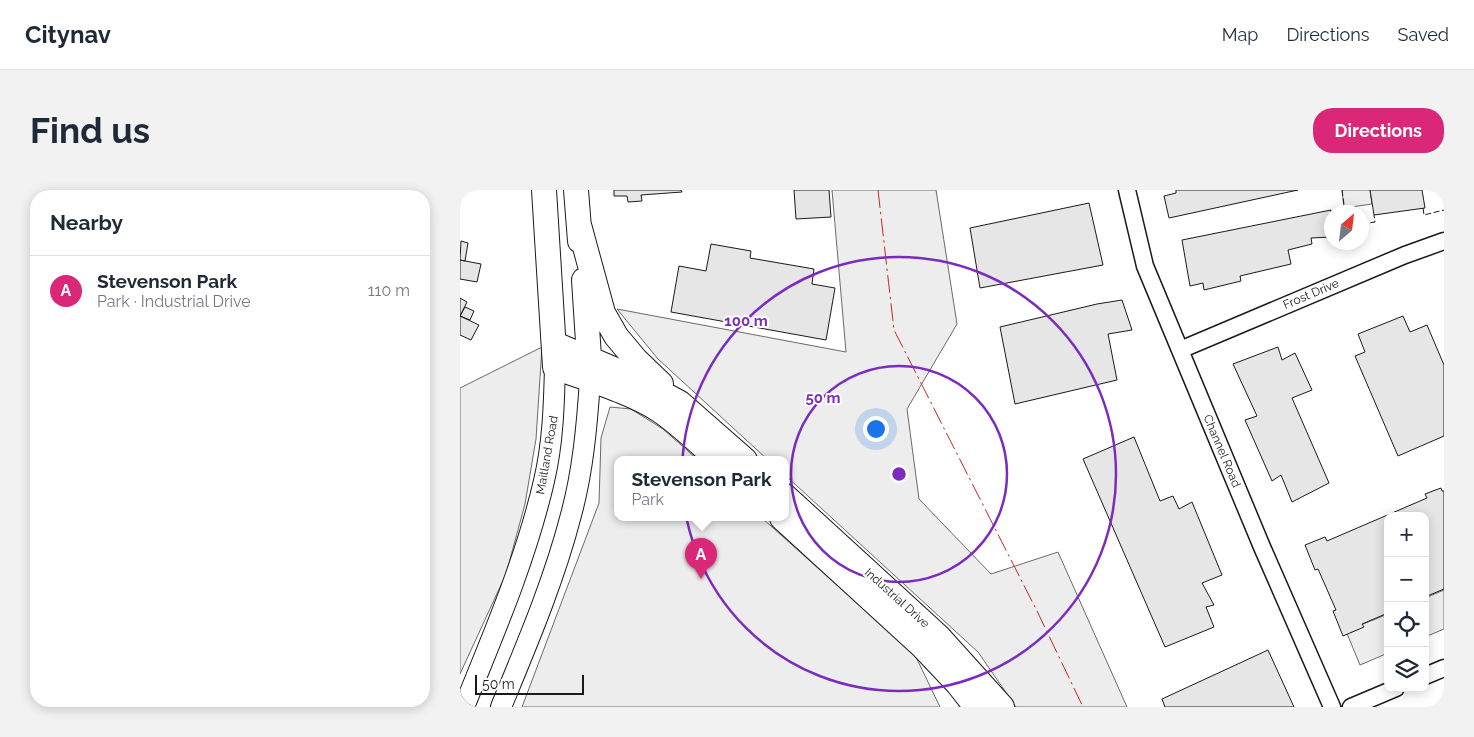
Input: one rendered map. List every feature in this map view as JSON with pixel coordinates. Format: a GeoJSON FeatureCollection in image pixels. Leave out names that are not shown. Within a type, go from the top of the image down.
{"type":"FeatureCollection","features":[{"type":"Feature","properties":{"kind":"highway","name":"Maitland Road"},"geometry":{"type":"LineString","coordinates":[[544,190],[555,367]]}},
{"type":"Feature","properties":{"kind":"highway"},"geometry":{"type":"LineString","coordinates":[[576,190],[590,370]]}},
{"type":"Feature","properties":{"kind":"highway"},"geometry":{"type":"LineString","coordinates":[[579,225],[603,313],[612,328],[636,360],[680,403],[740,456]]}},
{"type":"Feature","properties":{"kind":"highway"},"geometry":{"type":"LineString","coordinates":[[555,344],[590,370],[658,410],[679,425],[714,456]]}},
{"type":"Feature","properties":{"kind":"highway"},"geometry":{"type":"LineString","coordinates":[[555,367],[590,370],[634,378],[680,403]]}},
{"type":"Feature","properties":{"kind":"highway","name":"Industrial Drive"},"geometry":{"type":"LineString","coordinates":[[789,500],[938,636],[1002,707]]}},
{"type":"Feature","properties":{"kind":"highway","name":"Industrial Drive"},"geometry":{"type":"LineString","coordinates":[[785,521],[923,647],[958,684],[976,707]]}},
{"type":"Feature","properties":{"kind":"main road","name":"Maitland Road"},"geometry":{"type":"LineString","coordinates":[[464,707],[511,591],[544,480],[555,410],[555,367]]}},
{"type":"Feature","properties":{"kind":"main road"},"geometry":{"type":"LineString","coordinates":[[500,707],[546,596],[572,513],[588,414],[590,370]]}},
{"type":"Feature","properties":{"kind":"street","name":"Channel Road"},"geometry":{"type":"LineString","coordinates":[[1127,190],[1144,266],[1262,547],[1332,707]]}},
{"type":"Feature","properties":{"kind":"street","name":"Frost Drive"},"geometry":{"type":"LineString","coordinates":[[1180,350],[1405,255],[1444,241]]}},
{"type":"Feature","properties":{"kind":"street"},"geometry":{"type":"LineString","coordinates":[[1429,674],[1444,668]]}},
{"type":"Feature","properties":{"kind":"street"},"geometry":{"type":"LineString","coordinates":[[1351,707],[1387,692]]}},
{"type":"Feature","properties":{"kind":"shaded area"},"geometry":{"type":"Polygon","coordinates":[[[832,190],[936,190],[957,324],[907,409],[919,499],[991,574],[1058,552],[1127,707],[1016,707],[978,652],[789,479],[789,456],[764,456],[658,359],[617,309],[846,352],[832,190]]]}},
{"type":"Feature","properties":{"kind":"shaded area"},"geometry":{"type":"Polygon","coordinates":[[[1342,190],[1370,190],[1372,204],[1344,205],[1342,190]]]}},
{"type":"Feature","properties":{"kind":"shaded area"},"geometry":{"type":"Polygon","coordinates":[[[542,347],[536,439],[525,504],[506,574],[460,674],[460,388],[542,347]]]}},
{"type":"Feature","properties":{"kind":"shaded area"},"geometry":{"type":"Polygon","coordinates":[[[610,407],[631,409],[663,429],[693,456],[614,456],[614,521],[765,521],[915,655],[940,707],[522,707],[599,503],[601,438],[610,407]]]}},
{"type":"Feature","properties":{"kind":"shaded area"},"geometry":{"type":"Polygon","coordinates":[[[1444,590],[1444,629],[1429,635],[1429,602],[1429,596],[1444,590]]]}},
{"type":"Feature","properties":{"kind":"shaded area"},"geometry":{"type":"Polygon","coordinates":[[[1384,616],[1384,655],[1360,665],[1346,631],[1384,616]]]}},
{"type":"Feature","properties":{"kind":"building"},"geometry":{"type":"Polygon","coordinates":[[[614,190],[681,190],[682,192],[641,195],[642,201],[628,202],[627,196],[614,196],[614,190]]]}},
{"type":"Feature","properties":{"kind":"building"},"geometry":{"type":"Polygon","coordinates":[[[794,190],[829,190],[831,217],[796,219],[794,190]]]}},
{"type":"Feature","properties":{"kind":"building"},"geometry":{"type":"Polygon","coordinates":[[[1176,190],[1298,190],[1169,218],[1164,196],[1176,193],[1176,190]]]}},
{"type":"Feature","properties":{"kind":"building"},"geometry":{"type":"Polygon","coordinates":[[[1370,190],[1422,190],[1425,208],[1374,215],[1370,190]]]}},
{"type":"Feature","properties":{"kind":"building"},"geometry":{"type":"Polygon","coordinates":[[[1089,203],[1103,265],[980,288],[970,228],[1089,203]]]}},
{"type":"Feature","properties":{"kind":"building"},"geometry":{"type":"Polygon","coordinates":[[[1324,211],[1324,237],[1311,238],[1312,244],[1288,250],[1291,264],[1240,276],[1241,281],[1204,290],[1203,283],[1190,286],[1182,240],[1324,211]]]}},
{"type":"Feature","properties":{"kind":"building"},"geometry":{"type":"Polygon","coordinates":[[[461,241],[468,243],[465,261],[460,260],[461,241]]]}},
{"type":"Feature","properties":{"kind":"building"},"geometry":{"type":"Polygon","coordinates":[[[711,244],[751,251],[750,258],[814,269],[812,284],[835,288],[826,340],[671,312],[679,266],[706,271],[711,244]]]}},
{"type":"Feature","properties":{"kind":"building"},"geometry":{"type":"Polygon","coordinates":[[[460,260],[481,264],[477,282],[460,279],[460,260]]]}},
{"type":"Feature","properties":{"kind":"building"},"geometry":{"type":"Polygon","coordinates":[[[460,298],[467,302],[460,316],[460,298]]]}},
{"type":"Feature","properties":{"kind":"building"},"geometry":{"type":"Polygon","coordinates":[[[1122,300],[1132,330],[1108,334],[1117,380],[1015,404],[1000,327],[1122,300]]]}},
{"type":"Feature","properties":{"kind":"building"},"geometry":{"type":"Polygon","coordinates":[[[465,307],[474,311],[470,320],[460,316],[465,307]]]}},
{"type":"Feature","properties":{"kind":"building"},"geometry":{"type":"Polygon","coordinates":[[[460,316],[479,325],[471,340],[460,335],[460,316]]]}},
{"type":"Feature","properties":{"kind":"building"},"geometry":{"type":"Polygon","coordinates":[[[1403,316],[1410,332],[1427,325],[1444,365],[1444,436],[1398,456],[1355,356],[1365,352],[1358,334],[1403,316]]]}},
{"type":"Feature","properties":{"kind":"building"},"geometry":{"type":"Polygon","coordinates":[[[1278,347],[1282,360],[1295,353],[1312,390],[1292,398],[1329,483],[1292,502],[1281,475],[1272,481],[1245,420],[1257,416],[1233,364],[1278,347]]]}},
{"type":"Feature","properties":{"kind":"building"},"geometry":{"type":"Polygon","coordinates":[[[1134,437],[1160,501],[1173,496],[1179,509],[1192,502],[1222,575],[1202,583],[1214,605],[1206,607],[1214,627],[1165,647],[1083,459],[1134,437]]]}},
{"type":"Feature","properties":{"kind":"building"},"geometry":{"type":"Polygon","coordinates":[[[1441,488],[1444,491],[1444,589],[1429,595],[1429,512],[1394,512],[1427,498],[1425,494],[1441,488]]]}},
{"type":"Feature","properties":{"kind":"building"},"geometry":{"type":"Polygon","coordinates":[[[1384,516],[1384,615],[1362,624],[1364,627],[1343,636],[1333,611],[1336,610],[1318,569],[1315,570],[1305,545],[1325,537],[1327,541],[1384,516]]]}},
{"type":"Feature","properties":{"kind":"building"},"geometry":{"type":"Polygon","coordinates":[[[1268,650],[1294,707],[1165,707],[1162,699],[1268,650]]]}},
{"type":"Feature","properties":{"kind":"fence"},"geometry":{"type":"LineString","coordinates":[[1342,190],[1344,205]]}},
{"type":"Feature","properties":{"kind":"fence"},"geometry":{"type":"LineString","coordinates":[[1423,208],[1424,215],[1444,210]]}},
{"type":"Feature","properties":{"kind":"fence"},"geometry":{"type":"LineString","coordinates":[[1369,223],[1375,222],[1374,215]]}},
{"type":"Feature","properties":{"kind":"power"},"geometry":{"type":"LineString","coordinates":[[878,190],[894,330],[1038,613],[1083,707]]}},
{"type":"Feature","properties":{"kind":"place","name":"Stevenson Park"},"geometry":{"type":"Point","coordinates":[701,579]}}]}
